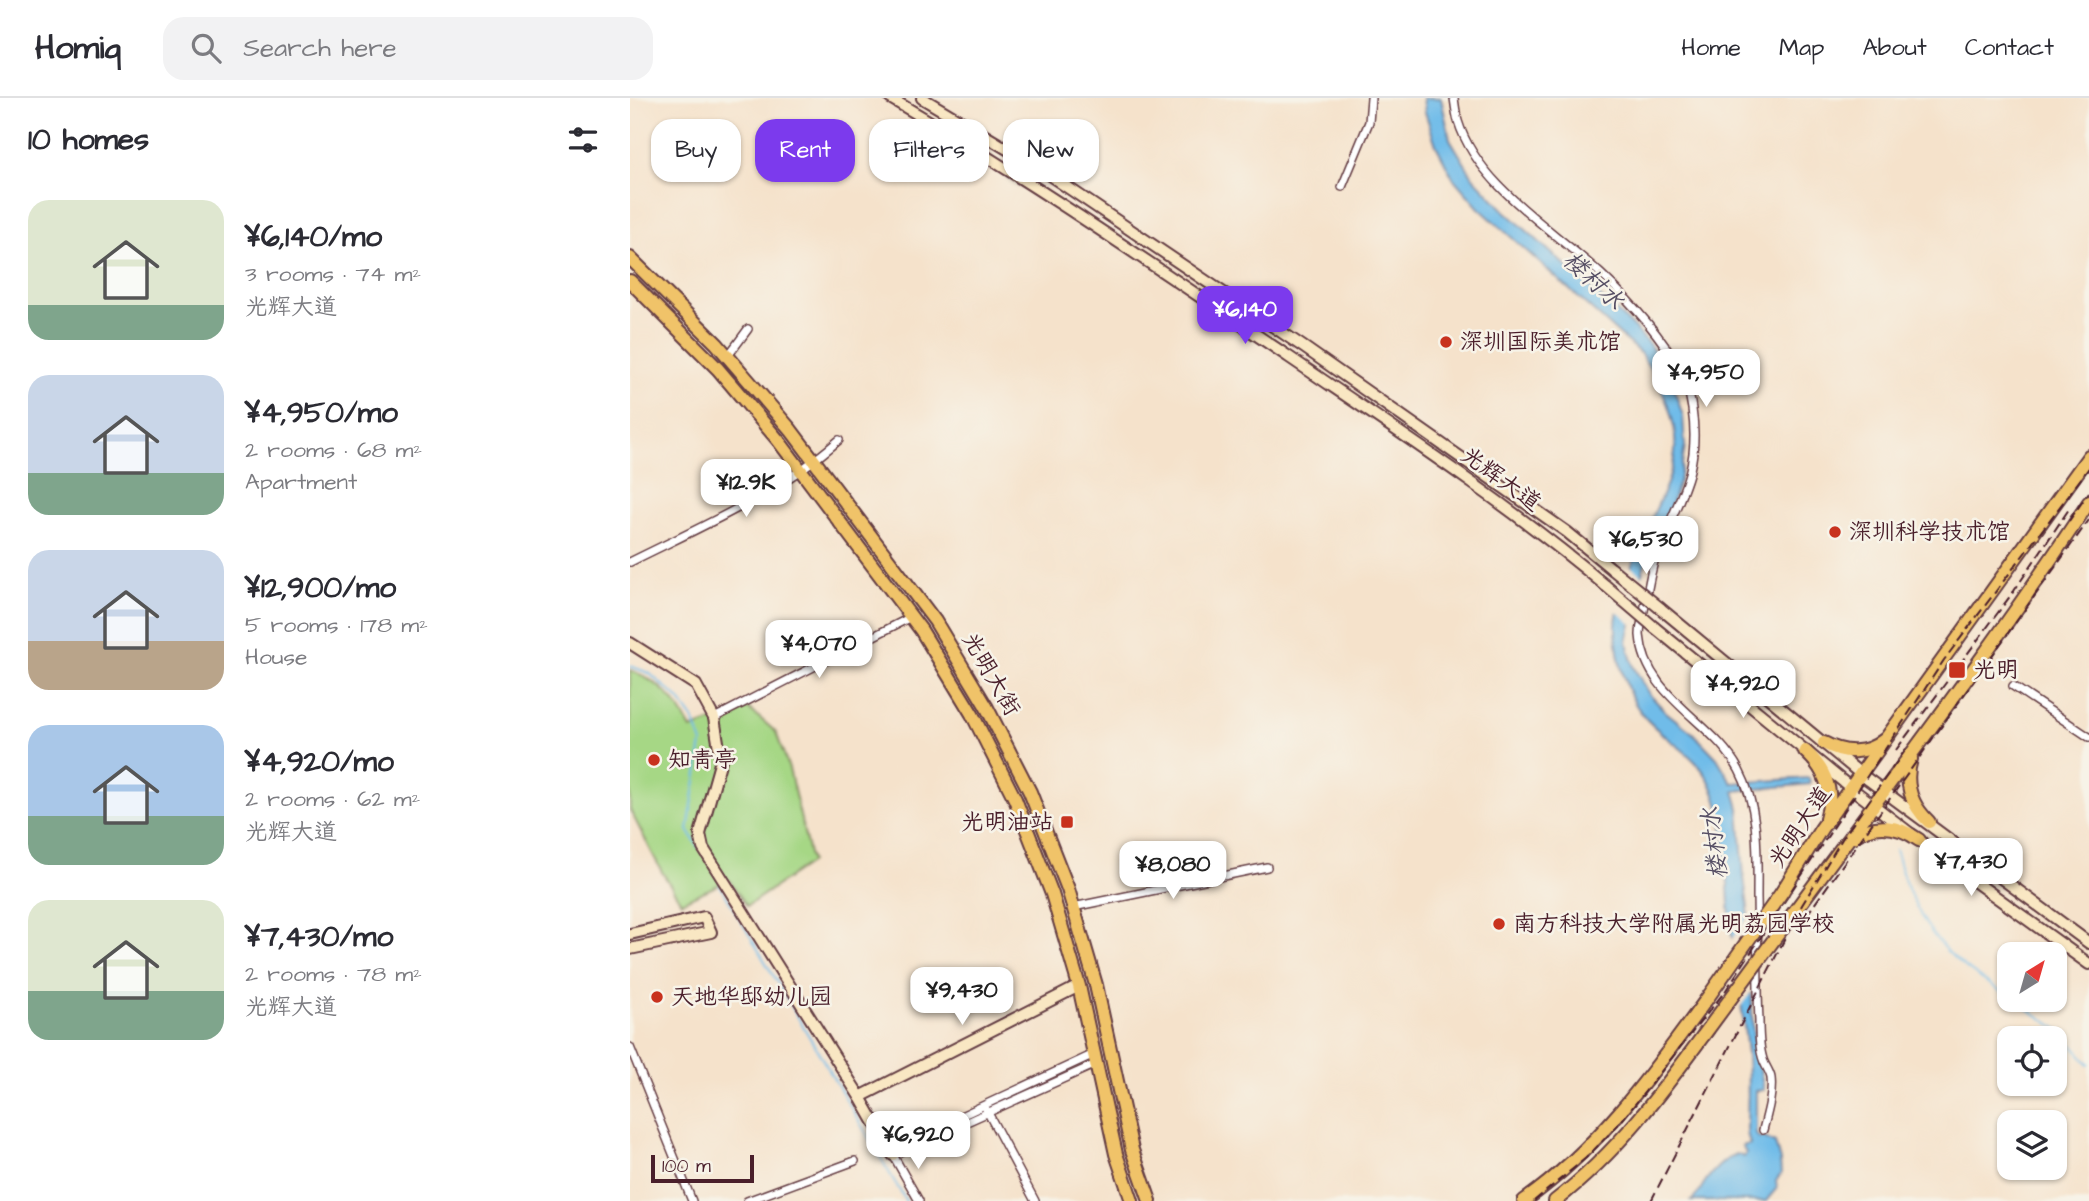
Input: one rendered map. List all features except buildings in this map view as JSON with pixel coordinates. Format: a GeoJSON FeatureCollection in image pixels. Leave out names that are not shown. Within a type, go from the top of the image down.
{"type":"FeatureCollection","features":[{"type":"Feature","properties":{"kind":"main road","name":"光辉大道"},"geometry":{"type":"LineString","coordinates":[[890,98],[1062,203],[1328,384],[1524,522],[1852,788],[2089,964]]}},
{"type":"Feature","properties":{"kind":"main road","name":"光辉大道"},"geometry":{"type":"LineString","coordinates":[[922,98],[1039,168],[1149,242],[1418,426],[1567,532],[1862,775],[2089,943]]}},
{"type":"Feature","properties":{"kind":"main road","name":"光明大街"},"geometry":{"type":"LineString","coordinates":[[630,258],[727,356],[815,461],[935,621],[970,677],[1030,792],[1073,907],[1096,985],[1127,1131],[1150,1201]]}},
{"type":"Feature","properties":{"kind":"main road","name":"光明大街"},"geometry":{"type":"LineString","coordinates":[[630,281],[718,369],[802,471],[911,617],[967,705],[1015,799],[1052,894],[1079,986],[1114,1145],[1132,1201]]}},
{"type":"Feature","properties":{"kind":"main road","name":"光明大道"},"geometry":{"type":"LineString","coordinates":[[1524,1201],[1564,1169],[1615,1119],[1646,1083],[1783,891],[1821,829],[2089,456]]}},
{"type":"Feature","properties":{"kind":"main road","name":"光明大道"},"geometry":{"type":"LineString","coordinates":[[1703,1036],[1917,747],[2051,561],[2089,502]]}},
{"type":"Feature","properties":{"kind":"main road"},"geometry":{"type":"LineString","coordinates":[[630,643],[696,685],[714,718],[721,760],[700,835],[703,848],[892,1152]]}},
{"type":"Feature","properties":{"kind":"main road"},"geometry":{"type":"LineString","coordinates":[[1825,744],[1846,751],[1858,751],[1870,749],[1890,736]]}},
{"type":"Feature","properties":{"kind":"main road"},"geometry":{"type":"LineString","coordinates":[[1917,747],[1909,764],[1909,791],[1917,808],[1929,822]]}},
{"type":"Feature","properties":{"kind":"main road"},"geometry":{"type":"LineString","coordinates":[[1805,751],[1820,766],[1829,786],[1829,808],[1821,829]]}},
{"type":"Feature","properties":{"kind":"main road"},"geometry":{"type":"LineString","coordinates":[[1843,847],[1859,833],[1879,827],[1900,830],[1919,840]]}},
{"type":"Feature","properties":{"kind":"main road"},"geometry":{"type":"LineString","coordinates":[[630,934],[704,917],[711,932],[630,949]]}},
{"type":"Feature","properties":{"kind":"main road"},"geometry":{"type":"LineString","coordinates":[[860,1097],[1079,986]]}},
{"type":"Feature","properties":{"kind":"main road"},"geometry":{"type":"LineString","coordinates":[[1555,1201],[1595,1167],[1637,1123],[1733,994]]}},
{"type":"Feature","properties":{"kind":"street"},"geometry":{"type":"LineString","coordinates":[[1342,187],[1369,122],[1371,98]]}},
{"type":"Feature","properties":{"kind":"street"},"geometry":{"type":"LineString","coordinates":[[1454,98],[1458,121],[1475,156],[1495,182],[1623,296],[1657,335],[1682,372],[1691,401],[1696,434],[1693,460],[1684,491],[1649,577],[1640,634],[1646,658],[1660,685],[1677,705],[1707,729],[1729,753],[1741,773],[1751,801],[1755,819],[1757,860],[1759,1024],[1763,1061],[1771,1078],[1769,1107],[1763,1130]]}},
{"type":"Feature","properties":{"kind":"street"},"geometry":{"type":"LineString","coordinates":[[727,356],[748,329]]}},
{"type":"Feature","properties":{"kind":"street"},"geometry":{"type":"LineString","coordinates":[[630,562],[781,485],[839,440]]}},
{"type":"Feature","properties":{"kind":"street"},"geometry":{"type":"LineString","coordinates":[[714,718],[911,617]]}},
{"type":"Feature","properties":{"kind":"street"},"geometry":{"type":"LineString","coordinates":[[2013,686],[2089,737]]}},
{"type":"Feature","properties":{"kind":"street"},"geometry":{"type":"LineString","coordinates":[[1073,907],[1267,867]]}},
{"type":"Feature","properties":{"kind":"street"},"geometry":{"type":"LineString","coordinates":[[630,1047],[692,1201]]}},
{"type":"Feature","properties":{"kind":"street"},"geometry":{"type":"LineString","coordinates":[[919,1201],[892,1152],[1095,1059]]}},
{"type":"Feature","properties":{"kind":"street"},"geometry":{"type":"LineString","coordinates":[[986,1109],[1035,1201]]}},
{"type":"Feature","properties":{"kind":"street"},"geometry":{"type":"LineString","coordinates":[[747,1201],[855,1161]]}},
{"type":"Feature","properties":{"kind":"green space"},"geometry":{"type":"Polygon","coordinates":[[[630,670],[659,686],[679,709],[691,729],[748,708],[776,732],[789,769],[811,862],[747,906],[729,880],[681,902],[630,810],[630,670]]]}},
{"type":"Feature","properties":{"kind":"water"},"geometry":{"type":"Polygon","coordinates":[[[1423,98],[1441,98],[1450,139],[1473,177],[1505,211],[1649,344],[1663,365],[1676,395],[1683,416],[1685,446],[1679,482],[1668,513],[1647,554],[1627,642],[1633,666],[1649,694],[1717,758],[1732,783],[1809,778],[1810,784],[1734,791],[1739,808],[1748,907],[1753,1033],[1764,1090],[1756,1091],[1756,1134],[1759,1138],[1763,1137],[1775,1143],[1780,1161],[1781,1174],[1776,1181],[1777,1188],[1766,1201],[1691,1201],[1715,1170],[1737,1154],[1744,1157],[1746,1153],[1742,1146],[1750,1144],[1747,1133],[1747,1054],[1732,934],[1724,834],[1717,802],[1706,775],[1699,765],[1651,724],[1631,697],[1620,664],[1617,642],[1619,605],[1627,579],[1672,469],[1675,445],[1672,420],[1662,390],[1641,354],[1479,208],[1453,178],[1436,145],[1423,98]]]}},
{"type":"Feature","properties":{"kind":"pier"},"geometry":{"type":"Polygon","coordinates":[[[1628,564],[1646,579],[1633,625],[1614,609],[1628,564]]]}},
{"type":"Feature","properties":{"kind":"pier"},"geometry":{"type":"Polygon","coordinates":[[[1752,911],[1755,987],[1738,1010],[1729,943],[1752,911]]]}},
{"type":"Feature","properties":{"kind":"waterway"},"geometry":{"type":"LineString","coordinates":[[630,666],[649,673],[679,699],[693,719],[702,743],[688,830],[698,847]]}},
{"type":"Feature","properties":{"kind":"waterway"},"geometry":{"type":"LineString","coordinates":[[1895,849],[1911,896],[1936,939],[1965,967],[1997,989]]}},
{"type":"Feature","properties":{"kind":"waterway"},"geometry":{"type":"LineString","coordinates":[[720,885],[906,1201]]}},
{"type":"Feature","properties":{"kind":"waterway"},"geometry":{"type":"LineString","coordinates":[[2032,1012],[2058,1029],[2089,1064]]}},
{"type":"Feature","properties":{"kind":"railway"},"geometry":{"type":"LineString","coordinates":[[1534,1201],[1586,1158],[1620,1123],[1726,990],[1944,660],[2089,468]]}},
{"type":"Feature","properties":{"kind":"railway"},"geometry":{"type":"LineString","coordinates":[[2069,521],[2089,492]]}},
{"type":"Feature","properties":{"kind":"railway"},"geometry":{"type":"LineString","coordinates":[[1896,750],[2014,591],[2069,509]]}},
{"type":"Feature","properties":{"kind":"railway"},"geometry":{"type":"LineString","coordinates":[[1806,916],[2089,520]]}},
{"type":"Feature","properties":{"kind":"railway"},"geometry":{"type":"LineString","coordinates":[[1651,1201],[1802,905],[1842,839],[1908,746]]}},
{"type":"Feature","properties":{"kind":"place","name":"深圳国际美术馆"},"geometry":{"type":"Point","coordinates":[1446,342]}},
{"type":"Feature","properties":{"kind":"place","name":"深圳科学技术馆"},"geometry":{"type":"Point","coordinates":[1835,532]}},
{"type":"Feature","properties":{"kind":"place","name":"光明"},"geometry":{"type":"Point","coordinates":[1957,670]}},
{"type":"Feature","properties":{"kind":"place","name":"知青亭"},"geometry":{"type":"Point","coordinates":[654,760]}},
{"type":"Feature","properties":{"kind":"place","name":"光明油站"},"geometry":{"type":"Point","coordinates":[1067,822]}},
{"type":"Feature","properties":{"kind":"place","name":"南方科技大学附属光明荔园学校"},"geometry":{"type":"Point","coordinates":[1499,924]}},
{"type":"Feature","properties":{"kind":"place","name":"天地华邸幼儿园"},"geometry":{"type":"Point","coordinates":[657,997]}},
{"type":"Feature","properties":{"kind":"water label","name":"楼村水"},"geometry":{"type":"Point","coordinates":[1593,281]}},
{"type":"Feature","properties":{"kind":"water label","name":"楼村水"},"geometry":{"type":"Point","coordinates":[1715,843]}}]}
